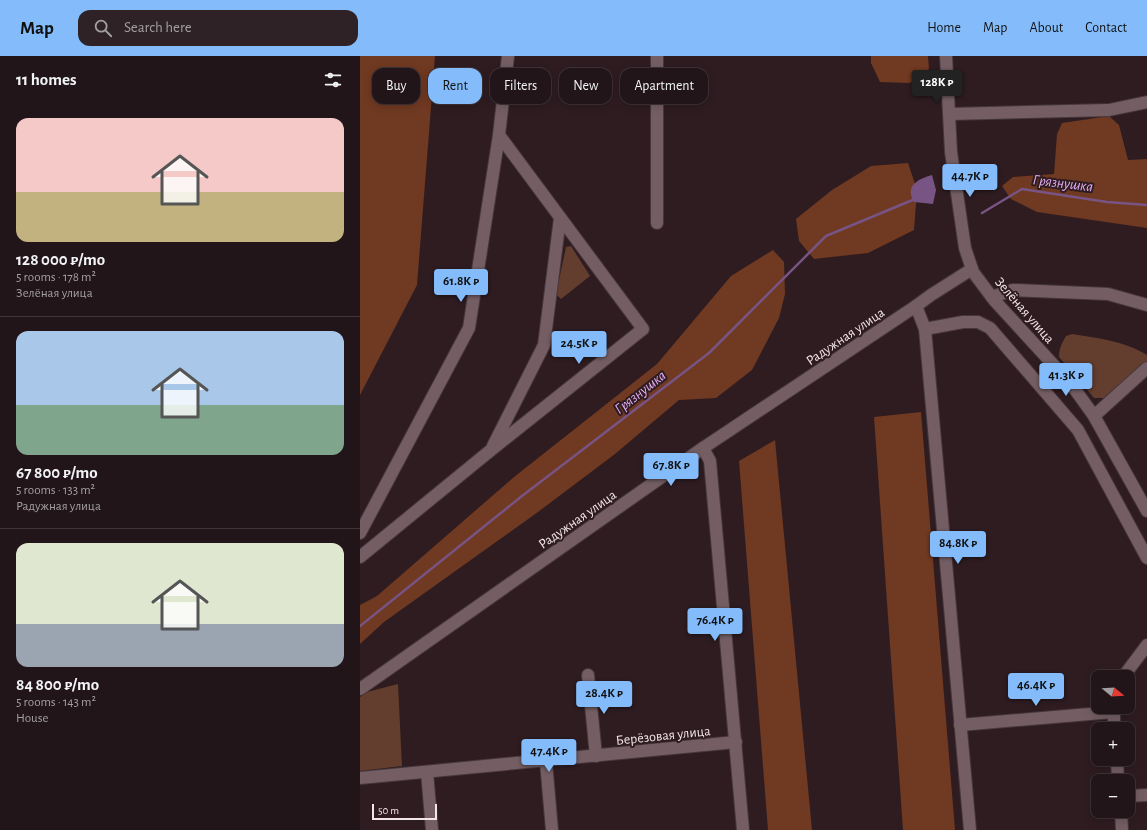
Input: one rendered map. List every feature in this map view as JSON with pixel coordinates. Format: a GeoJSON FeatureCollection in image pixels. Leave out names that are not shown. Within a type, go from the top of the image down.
{"type":"FeatureCollection","features":[{"type":"Feature","properties":{"kind":"street"},"geometry":{"type":"LineString","coordinates":[[360,533],[469,328],[499,135],[508,56]]}},
{"type":"Feature","properties":{"kind":"street"},"geometry":{"type":"LineString","coordinates":[[657,56],[657,223]]}},
{"type":"Feature","properties":{"kind":"street","name":"Зелёная улица"},"geometry":{"type":"LineString","coordinates":[[946,56],[951,152],[965,248],[972,269],[992,297],[1071,384],[1094,416],[1146,505]]}},
{"type":"Feature","properties":{"kind":"street"},"geometry":{"type":"LineString","coordinates":[[950,114],[1109,110],[1147,102]]}},
{"type":"Feature","properties":{"kind":"street"},"geometry":{"type":"LineString","coordinates":[[360,557],[490,450],[643,329],[499,135]]}},
{"type":"Feature","properties":{"kind":"street"},"geometry":{"type":"LineString","coordinates":[[490,450],[544,345],[560,218]]}},
{"type":"Feature","properties":{"kind":"street","name":"Радужная улица"},"geometry":{"type":"LineString","coordinates":[[360,689],[703,448],[972,269]]}},
{"type":"Feature","properties":{"kind":"street"},"geometry":{"type":"LineString","coordinates":[[992,297],[1013,290],[1108,294],[1147,305]]}},
{"type":"Feature","properties":{"kind":"street"},"geometry":{"type":"LineString","coordinates":[[916,306],[925,329],[970,830]]}},
{"type":"Feature","properties":{"kind":"street"},"geometry":{"type":"LineString","coordinates":[[925,329],[963,322],[978,322],[990,328],[1078,430],[1147,558]]}},
{"type":"Feature","properties":{"kind":"street"},"geometry":{"type":"LineString","coordinates":[[1094,416],[1147,368]]}},
{"type":"Feature","properties":{"kind":"street"},"geometry":{"type":"LineString","coordinates":[[703,448],[710,461],[743,830]]}},
{"type":"Feature","properties":{"kind":"street"},"geometry":{"type":"LineString","coordinates":[[1128,670],[1147,645]]}},
{"type":"Feature","properties":{"kind":"street"},"geometry":{"type":"LineString","coordinates":[[588,675],[596,756]]}},
{"type":"Feature","properties":{"kind":"street"},"geometry":{"type":"LineString","coordinates":[[960,725],[1091,711]]}},
{"type":"Feature","properties":{"kind":"street","name":"Берёзовая улица"},"geometry":{"type":"LineString","coordinates":[[360,778],[546,762],[736,742]]}},
{"type":"Feature","properties":{"kind":"street"},"geometry":{"type":"LineString","coordinates":[[546,762],[552,830]]}},
{"type":"Feature","properties":{"kind":"street"},"geometry":{"type":"LineString","coordinates":[[427,772],[432,830]]}},
{"type":"Feature","properties":{"kind":"street"},"geometry":{"type":"LineString","coordinates":[[1135,796],[1147,795]]}},
{"type":"Feature","properties":{"kind":"street"},"geometry":{"type":"LineString","coordinates":[[1121,818],[1122,830]]}},
{"type":"Feature","properties":{"kind":"shaded area"},"geometry":{"type":"Polygon","coordinates":[[[360,56],[435,56],[434,68],[428,68],[428,104],[431,104],[417,285],[360,395],[360,56]]]}},
{"type":"Feature","properties":{"kind":"shaded area"},"geometry":{"type":"Polygon","coordinates":[[[871,56],[928,56],[929,69],[910,83],[880,82],[871,63],[871,56]]]}},
{"type":"Feature","properties":{"kind":"shaded area"},"geometry":{"type":"Polygon","coordinates":[[[1109,116],[1119,125],[1128,160],[1147,159],[1147,228],[1037,212],[1011,199],[1002,186],[1013,177],[1054,174],[1057,134],[1062,123],[1109,116]]]}},
{"type":"Feature","properties":{"kind":"shaded area"},"geometry":{"type":"Polygon","coordinates":[[[908,163],[917,190],[914,230],[868,253],[814,259],[799,241],[796,219],[832,190],[871,166],[908,163]]]}},
{"type":"Feature","properties":{"kind":"shaded area"},"geometry":{"type":"Polygon","coordinates":[[[932,175],[936,190],[933,204],[914,202],[911,196],[911,191],[914,184],[932,175]]]}},
{"type":"Feature","properties":{"kind":"shaded area"},"geometry":{"type":"Polygon","coordinates":[[[571,246],[590,276],[561,299],[556,294],[566,247],[571,246]]]}},
{"type":"Feature","properties":{"kind":"shaded area"},"geometry":{"type":"Polygon","coordinates":[[[773,250],[784,262],[785,294],[779,318],[752,370],[716,398],[679,400],[615,454],[538,512],[384,622],[360,644],[360,605],[377,596],[514,477],[657,364],[731,276],[773,250]]]}},
{"type":"Feature","properties":{"kind":"shaded area"},"geometry":{"type":"Polygon","coordinates":[[[1072,334],[1130,346],[1147,355],[1147,361],[1108,398],[1094,398],[1059,357],[1062,343],[1066,336],[1072,334]]]}},
{"type":"Feature","properties":{"kind":"shaded area"},"geometry":{"type":"Polygon","coordinates":[[[921,412],[955,830],[903,830],[874,417],[921,412]]]}},
{"type":"Feature","properties":{"kind":"shaded area"},"geometry":{"type":"Polygon","coordinates":[[[775,440],[812,830],[768,830],[739,461],[775,440]]]}},
{"type":"Feature","properties":{"kind":"shaded area"},"geometry":{"type":"Polygon","coordinates":[[[398,684],[402,766],[360,771],[360,697],[367,692],[398,684]]]}},
{"type":"Feature","properties":{"kind":"waterway","name":"Грязнушка"},"geometry":{"type":"LineString","coordinates":[[982,213],[1022,189],[1107,202],[1147,205]]}},
{"type":"Feature","properties":{"kind":"waterway","name":"Грязнушка"},"geometry":{"type":"LineString","coordinates":[[360,626],[522,496],[709,353],[826,236],[915,199]]}}]}
